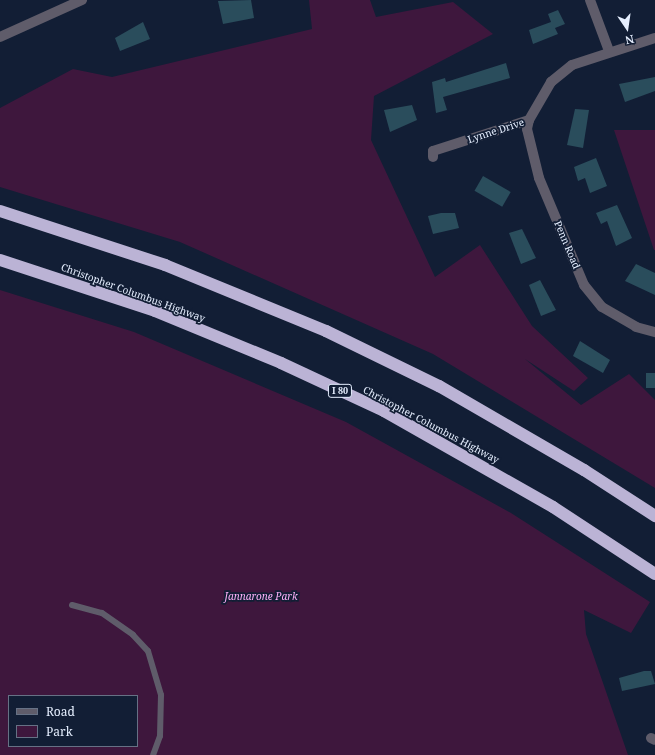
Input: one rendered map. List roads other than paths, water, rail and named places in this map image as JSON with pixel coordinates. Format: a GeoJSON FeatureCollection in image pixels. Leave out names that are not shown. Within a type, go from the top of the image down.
{"type":"FeatureCollection","features":[{"type":"Feature","properties":{"kind":"highway"},"geometry":{"type":"LineString","coordinates":[[0,212],[165,265],[326,331],[439,386],[584,470],[655,516]]}},
{"type":"Feature","properties":{"kind":"highway","name":"Christopher Columbus Highway"},"geometry":{"type":"LineString","coordinates":[[0,260],[162,314],[281,363],[384,411],[553,507],[655,574]]}},
{"type":"Feature","properties":{"kind":"street"},"geometry":{"type":"LineString","coordinates":[[0,37],[82,0]]}},
{"type":"Feature","properties":{"kind":"street"},"geometry":{"type":"LineString","coordinates":[[590,0],[609,51]]}},
{"type":"Feature","properties":{"kind":"street","name":"Lynne Drive"},"geometry":{"type":"LineString","coordinates":[[433,158],[433,151],[529,120],[560,73],[609,51],[655,38]]}},
{"type":"Feature","properties":{"kind":"street","name":"Penn Road"},"geometry":{"type":"LineString","coordinates":[[529,120],[527,129],[539,178],[584,285],[607,310],[636,327],[655,332]]}},
{"type":"Feature","properties":{"kind":"lane"},"geometry":{"type":"LineString","coordinates":[[72,605],[102,613],[134,635],[148,651],[161,695],[160,736],[153,755]]}},
{"type":"Feature","properties":{"kind":"park label","name":"Jannarone Park"},"geometry":{"type":"Point","coordinates":[261,597]}}]}
